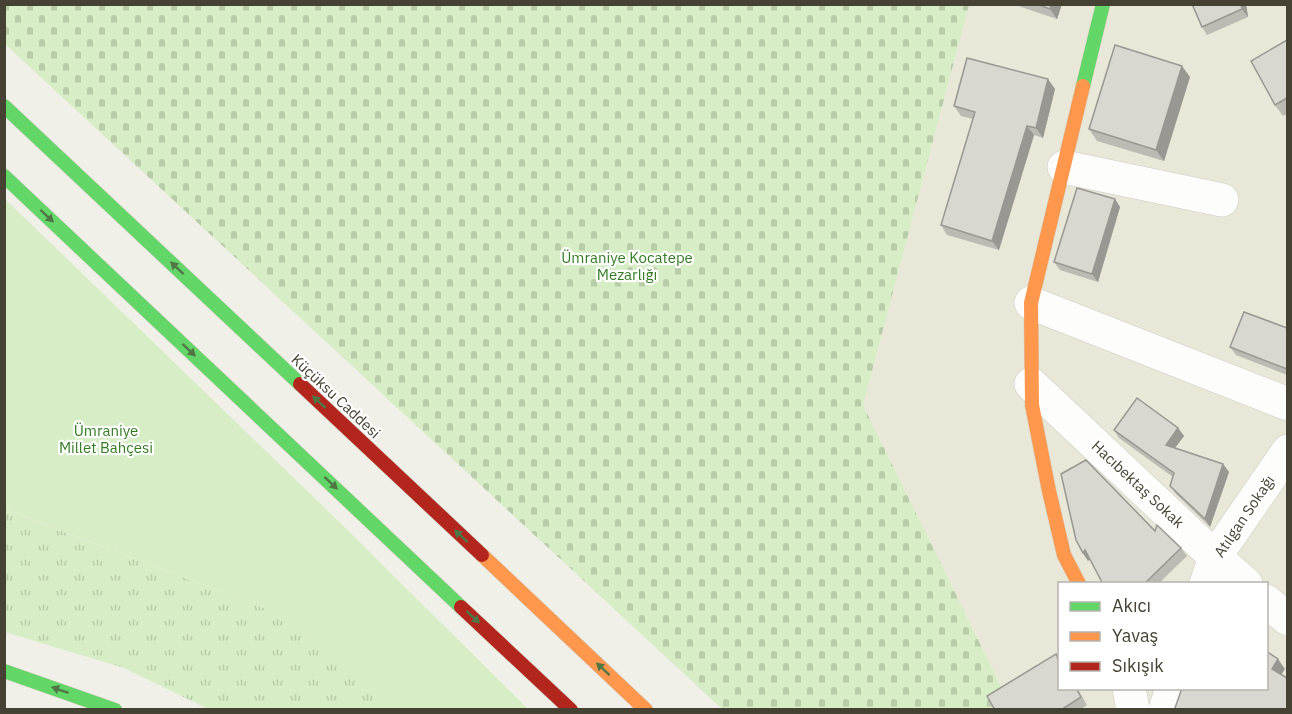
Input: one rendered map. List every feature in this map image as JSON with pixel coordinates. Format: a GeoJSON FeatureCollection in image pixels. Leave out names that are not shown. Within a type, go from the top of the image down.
{"type":"FeatureCollection","features":[{"type":"Feature","properties":{"kind":"main road"},"geometry":{"type":"LineString","coordinates":[[1078,582],[1064,555],[1032,405],[1031,303],[1102,4]]}},
{"type":"Feature","properties":{"kind":"main road","name":"Küçüksu Caddesi"},"geometry":{"type":"LineString","coordinates":[[4,106],[646,710]]}},
{"type":"Feature","properties":{"kind":"main road"},"geometry":{"type":"LineString","coordinates":[[4,176],[571,710]]}},
{"type":"Feature","properties":{"kind":"main road"},"geometry":{"type":"LineString","coordinates":[[4,671],[115,710]]}},
{"type":"Feature","properties":{"kind":"street"},"geometry":{"type":"LineString","coordinates":[[1064,167],[1222,200]]}},
{"type":"Feature","properties":{"kind":"street"},"geometry":{"type":"LineString","coordinates":[[1031,303],[1287,404]]}},
{"type":"Feature","properties":{"kind":"street","name":"Hacıbektaş Sokak"},"geometry":{"type":"LineString","coordinates":[[1031,384],[1210,570],[1241,582]]}},
{"type":"Feature","properties":{"kind":"street","name":"Atılgan Sokağı"},"geometry":{"type":"LineString","coordinates":[[1210,570],[1287,451]]}},
{"type":"Feature","properties":{"kind":"street"},"geometry":{"type":"LineString","coordinates":[[1268,603],[1287,619]]}},
{"type":"Feature","properties":{"kind":"street"},"geometry":{"type":"LineString","coordinates":[[1128,690],[1133,710]]}},
{"type":"Feature","properties":{"kind":"street"},"geometry":{"type":"LineString","coordinates":[[1166,710],[1171,690]]}},
{"type":"Feature","properties":{"kind":"shaded area"},"geometry":{"type":"Polygon","coordinates":[[[969,5],[1287,5],[1287,709],[1012,709],[863,405],[969,5]]]}},
{"type":"Feature","properties":{"kind":"green space","name":"Ümraniye Kocatepe Mezarlığı"},"geometry":{"type":"Polygon","coordinates":[[[4,5],[969,5],[863,405],[1012,709],[722,709],[5,44],[4,5]]]}},
{"type":"Feature","properties":{"kind":"green space","name":"Ümraniye Millet Bahçesi"},"geometry":{"type":"Polygon","coordinates":[[[5,199],[328,511],[528,709],[399,709],[282,615],[5,509],[5,199]]]}},
{"type":"Feature","properties":{"kind":"green space"},"geometry":{"type":"Polygon","coordinates":[[[4,509],[282,615],[399,709],[208,709],[124,668],[5,632],[4,509]]]}},
{"type":"Feature","properties":{"kind":"building"},"geometry":{"type":"Polygon","coordinates":[[[1037,4],[1051,4],[1050,9],[1037,4]]]}},
{"type":"Feature","properties":{"kind":"building"},"geometry":{"type":"Polygon","coordinates":[[[1192,4],[1241,4],[1242,9],[1202,27],[1192,4]]]}},
{"type":"Feature","properties":{"kind":"building"},"geometry":{"type":"Polygon","coordinates":[[[1287,40],[1287,98],[1275,105],[1251,61],[1287,40]]]}},
{"type":"Feature","properties":{"kind":"building"},"geometry":{"type":"Polygon","coordinates":[[[1115,45],[1182,66],[1156,150],[1089,129],[1115,45]]]}},
{"type":"Feature","properties":{"kind":"building"},"geometry":{"type":"Polygon","coordinates":[[[967,58],[1048,79],[1036,128],[1027,126],[992,241],[941,225],[975,112],[954,106],[967,58]]]}},
{"type":"Feature","properties":{"kind":"building"},"geometry":{"type":"Polygon","coordinates":[[[1077,188],[1115,199],[1092,274],[1054,262],[1077,188]]]}},
{"type":"Feature","properties":{"kind":"building"},"geometry":{"type":"Polygon","coordinates":[[[1244,312],[1287,328],[1287,369],[1230,347],[1244,312]]]}},
{"type":"Feature","properties":{"kind":"building"},"geometry":{"type":"Polygon","coordinates":[[[1137,398],[1178,428],[1166,445],[1223,464],[1205,519],[1170,486],[1174,473],[1114,430],[1137,398]]]}},
{"type":"Feature","properties":{"kind":"building"},"geometry":{"type":"Polygon","coordinates":[[[1086,460],[1155,531],[1157,525],[1181,548],[1146,582],[1102,582],[1085,550],[1083,553],[1076,540],[1061,474],[1086,460]]]}},
{"type":"Feature","properties":{"kind":"building"},"geometry":{"type":"Polygon","coordinates":[[[1268,652],[1278,659],[1272,669],[1287,678],[1287,710],[1176,710],[1181,690],[1268,690],[1268,652]]]}},
{"type":"Feature","properties":{"kind":"building"},"geometry":{"type":"Polygon","coordinates":[[[1056,654],[1058,690],[1077,690],[1081,697],[1061,710],[995,710],[987,696],[1056,654]]]}},
{"type":"Feature","properties":{"kind":"traffic: fast"},"geometry":{"type":"LineString","coordinates":[[1083,86],[1103,4]]}},
{"type":"Feature","properties":{"kind":"traffic: fast"},"geometry":{"type":"LineString","coordinates":[[4,106],[300,384]]}},
{"type":"Feature","properties":{"kind":"traffic: fast"},"geometry":{"type":"LineString","coordinates":[[4,176],[461,607]]}},
{"type":"Feature","properties":{"kind":"traffic: fast"},"geometry":{"type":"LineString","coordinates":[[4,671],[115,710]]}},
{"type":"Feature","properties":{"kind":"traffic: slow"},"geometry":{"type":"LineString","coordinates":[[1078,582],[1064,555],[1032,405],[1031,303],[1083,86]]}},
{"type":"Feature","properties":{"kind":"traffic: slow"},"geometry":{"type":"LineString","coordinates":[[482,555],[646,710]]}},
{"type":"Feature","properties":{"kind":"traffic: jam"},"geometry":{"type":"LineString","coordinates":[[300,384],[482,555]]}},
{"type":"Feature","properties":{"kind":"traffic: jam"},"geometry":{"type":"LineString","coordinates":[[461,607],[571,710]]}}]}
